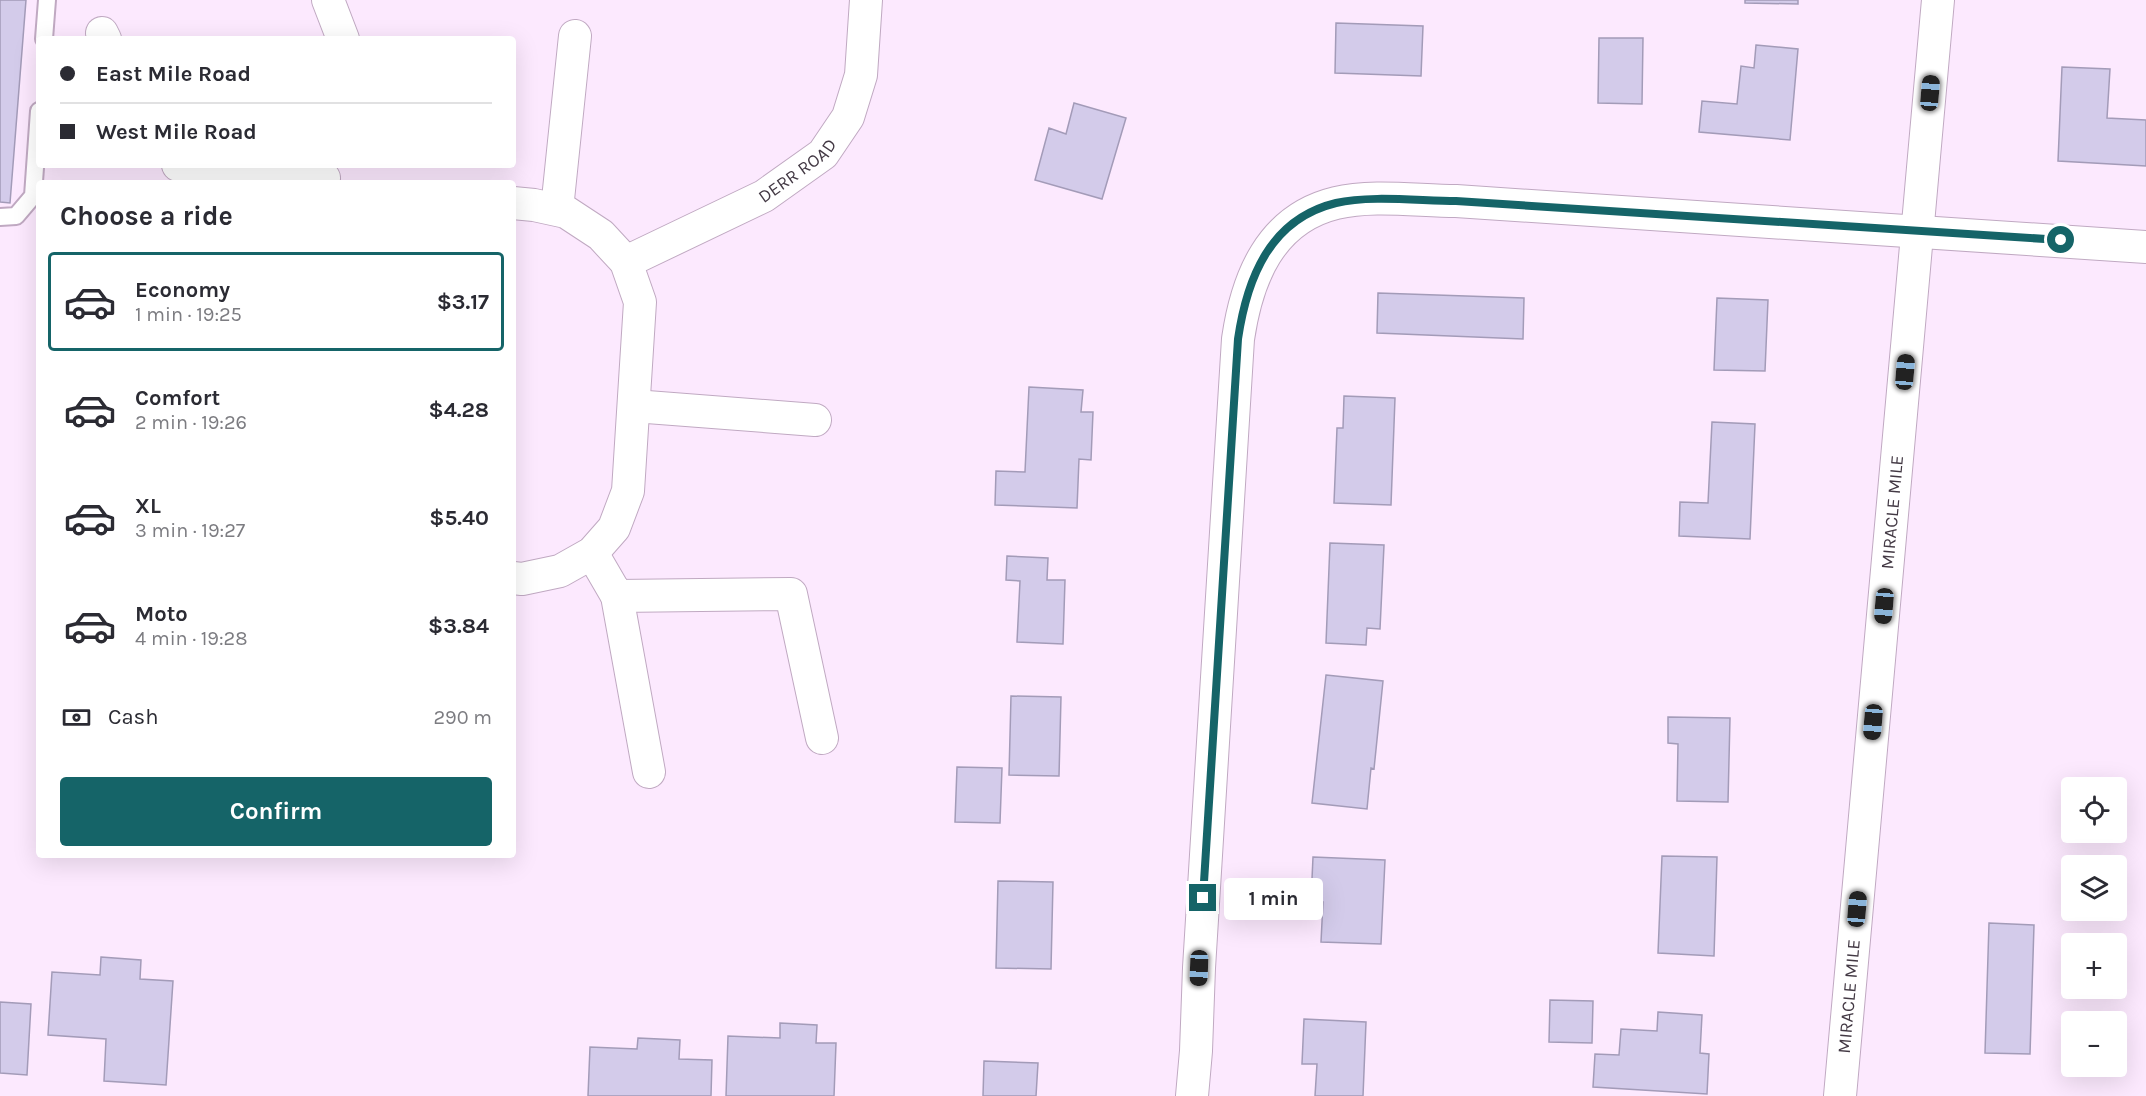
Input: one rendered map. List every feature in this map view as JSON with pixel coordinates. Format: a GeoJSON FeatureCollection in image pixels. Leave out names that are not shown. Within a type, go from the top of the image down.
{"type":"FeatureCollection","features":[{"type":"Feature","properties":{"kind":"street"},"geometry":{"type":"LineString","coordinates":[[328,0],[342,36]]}},
{"type":"Feature","properties":{"kind":"street","name":"DERR ROAD"},"geometry":{"type":"LineString","coordinates":[[626,262],[764,196],[823,154],[848,117],[861,75],[866,0]]}},
{"type":"Feature","properties":{"kind":"street","name":"MIRACLE MILE"},"geometry":{"type":"LineString","coordinates":[[1840,1096],[1938,0]]}},
{"type":"Feature","properties":{"kind":"street"},"geometry":{"type":"LineString","coordinates":[[557,209],[575,36]]}},
{"type":"Feature","properties":{"kind":"street"},"geometry":{"type":"LineString","coordinates":[[231,168],[327,175]]}},
{"type":"Feature","properties":{"kind":"street"},"geometry":{"type":"LineString","coordinates":[[1192,1096],[1238,339],[1243,308],[1253,276],[1270,248],[1292,224],[1311,211],[1338,202],[1456,201],[2146,247]]}},
{"type":"Feature","properties":{"kind":"street"},"geometry":{"type":"LineString","coordinates":[[516,203],[566,212],[601,235],[626,262],[640,303],[628,491],[614,528],[592,553],[560,571],[516,578]]}},
{"type":"Feature","properties":{"kind":"street"},"geometry":{"type":"LineString","coordinates":[[634,406],[815,420]]}},
{"type":"Feature","properties":{"kind":"street"},"geometry":{"type":"LineString","coordinates":[[592,553],[617,596],[649,772]]}},
{"type":"Feature","properties":{"kind":"street"},"geometry":{"type":"LineString","coordinates":[[617,596],[791,594],[822,738]]}},
{"type":"Feature","properties":{"kind":"lane"},"geometry":{"type":"LineString","coordinates":[[44,36],[47,0]]}},
{"type":"Feature","properties":{"kind":"lane"},"geometry":{"type":"LineString","coordinates":[[0,217],[16,216],[33,196],[36,154]]}},
{"type":"Feature","properties":{"kind":"building"},"geometry":{"type":"Polygon","coordinates":[[[0,0],[26,0],[10,203],[0,202],[0,0]]]}},
{"type":"Feature","properties":{"kind":"building"},"geometry":{"type":"Polygon","coordinates":[[[1745,0],[1798,0],[1798,4],[1745,3],[1745,0]]]}},
{"type":"Feature","properties":{"kind":"building"},"geometry":{"type":"Polygon","coordinates":[[[1336,23],[1423,26],[1421,76],[1335,73],[1336,23]]]}},
{"type":"Feature","properties":{"kind":"building"},"geometry":{"type":"Polygon","coordinates":[[[1599,38],[1643,38],[1642,104],[1598,103],[1599,38]]]}},
{"type":"Feature","properties":{"kind":"building"},"geometry":{"type":"Polygon","coordinates":[[[1756,45],[1798,49],[1790,140],[1699,132],[1702,101],[1737,104],[1741,66],[1754,68],[1756,45]]]}},
{"type":"Feature","properties":{"kind":"building"},"geometry":{"type":"Polygon","coordinates":[[[2062,67],[2110,69],[2107,118],[2146,120],[2146,166],[2058,161],[2062,67]]]}},
{"type":"Feature","properties":{"kind":"building"},"geometry":{"type":"Polygon","coordinates":[[[1074,103],[1126,118],[1102,199],[1035,180],[1049,128],[1066,134],[1074,103]]]}},
{"type":"Feature","properties":{"kind":"building"},"geometry":{"type":"Polygon","coordinates":[[[1378,293],[1524,298],[1523,339],[1377,333],[1378,293]]]}},
{"type":"Feature","properties":{"kind":"building"},"geometry":{"type":"Polygon","coordinates":[[[1717,298],[1768,300],[1765,371],[1714,370],[1717,298]]]}},
{"type":"Feature","properties":{"kind":"building"},"geometry":{"type":"Polygon","coordinates":[[[1029,387],[1083,390],[1081,412],[1093,412],[1091,460],[1079,459],[1077,508],[995,505],[996,471],[1025,472],[1029,387]]]}},
{"type":"Feature","properties":{"kind":"building"},"geometry":{"type":"Polygon","coordinates":[[[1344,396],[1395,398],[1391,505],[1334,503],[1337,428],[1343,428],[1344,396]]]}},
{"type":"Feature","properties":{"kind":"building"},"geometry":{"type":"Polygon","coordinates":[[[1712,422],[1755,424],[1750,539],[1679,536],[1680,502],[1708,503],[1712,422]]]}},
{"type":"Feature","properties":{"kind":"building"},"geometry":{"type":"Polygon","coordinates":[[[1330,543],[1384,545],[1380,629],[1367,628],[1366,645],[1326,643],[1330,543]]]}},
{"type":"Feature","properties":{"kind":"building"},"geometry":{"type":"Polygon","coordinates":[[[1007,556],[1048,558],[1047,580],[1065,580],[1063,644],[1017,642],[1020,581],[1006,580],[1007,556]]]}},
{"type":"Feature","properties":{"kind":"building"},"geometry":{"type":"Polygon","coordinates":[[[1326,675],[1383,681],[1374,769],[1371,768],[1367,809],[1312,803],[1326,675]]]}},
{"type":"Feature","properties":{"kind":"building"},"geometry":{"type":"Polygon","coordinates":[[[1011,696],[1061,697],[1059,776],[1009,775],[1011,696]]]}},
{"type":"Feature","properties":{"kind":"building"},"geometry":{"type":"Polygon","coordinates":[[[1668,717],[1730,718],[1728,802],[1677,801],[1678,744],[1668,743],[1668,717]]]}},
{"type":"Feature","properties":{"kind":"building"},"geometry":{"type":"Polygon","coordinates":[[[957,767],[1002,768],[1000,823],[955,822],[957,767]]]}},
{"type":"Feature","properties":{"kind":"building"},"geometry":{"type":"Polygon","coordinates":[[[1662,856],[1717,857],[1714,956],[1658,953],[1662,856]]]}},
{"type":"Feature","properties":{"kind":"building"},"geometry":{"type":"Polygon","coordinates":[[[1313,857],[1385,860],[1381,944],[1321,942],[1323,902],[1311,901],[1313,857]]]}},
{"type":"Feature","properties":{"kind":"building"},"geometry":{"type":"Polygon","coordinates":[[[998,881],[1053,882],[1051,969],[996,968],[998,881]]]}},
{"type":"Feature","properties":{"kind":"building"},"geometry":{"type":"Polygon","coordinates":[[[1989,923],[2034,925],[2030,1054],[1985,1053],[1989,923]]]}},
{"type":"Feature","properties":{"kind":"building"},"geometry":{"type":"Polygon","coordinates":[[[101,957],[141,960],[140,979],[173,981],[166,1085],[104,1081],[106,1039],[48,1035],[52,972],[100,975],[101,957]]]}},
{"type":"Feature","properties":{"kind":"building"},"geometry":{"type":"Polygon","coordinates":[[[1550,1000],[1593,1001],[1592,1043],[1549,1042],[1550,1000]]]}},
{"type":"Feature","properties":{"kind":"building"},"geometry":{"type":"Polygon","coordinates":[[[0,1002],[31,1004],[27,1075],[0,1073],[0,1002]]]}},
{"type":"Feature","properties":{"kind":"building"},"geometry":{"type":"Polygon","coordinates":[[[1658,1012],[1702,1015],[1700,1053],[1709,1054],[1707,1094],[1593,1087],[1595,1054],[1619,1055],[1621,1029],[1657,1031],[1658,1012]]]}},
{"type":"Feature","properties":{"kind":"building"},"geometry":{"type":"Polygon","coordinates":[[[1304,1019],[1366,1022],[1363,1096],[1315,1096],[1317,1064],[1302,1064],[1304,1019]]]}},
{"type":"Feature","properties":{"kind":"building"},"geometry":{"type":"Polygon","coordinates":[[[780,1023],[817,1025],[816,1043],[836,1043],[834,1096],[726,1096],[728,1036],[780,1038],[780,1023]]]}},
{"type":"Feature","properties":{"kind":"building"},"geometry":{"type":"Polygon","coordinates":[[[638,1038],[680,1040],[679,1059],[712,1060],[711,1096],[588,1096],[590,1047],[637,1049],[638,1038]]]}},
{"type":"Feature","properties":{"kind":"building"},"geometry":{"type":"Polygon","coordinates":[[[984,1061],[1038,1063],[1036,1096],[983,1096],[984,1061]]]}},
{"type":"Feature","properties":{"kind":"route"},"geometry":{"type":"LineString","coordinates":[[1203,898],[1238,339],[1243,308],[1253,276],[1270,248],[1292,224],[1311,211],[1338,202],[1456,201],[2061,240]]}}]}
